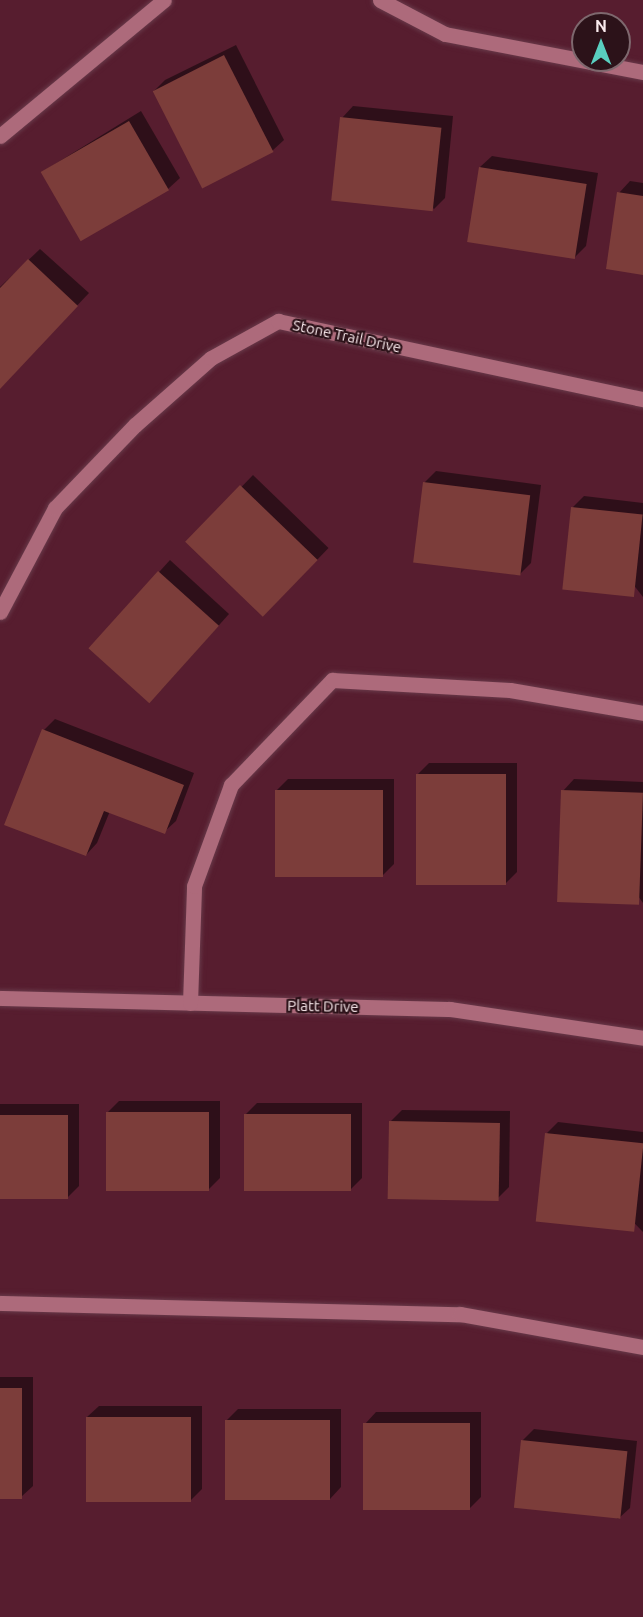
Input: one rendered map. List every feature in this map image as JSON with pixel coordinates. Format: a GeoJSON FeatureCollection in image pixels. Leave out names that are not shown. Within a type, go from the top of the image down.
{"type":"FeatureCollection","features":[{"type":"Feature","properties":{"kind":"street"},"geometry":{"type":"LineString","coordinates":[[0,136],[164,0]]}},
{"type":"Feature","properties":{"kind":"street"},"geometry":{"type":"LineString","coordinates":[[380,0],[445,34],[643,72]]}},
{"type":"Feature","properties":{"kind":"street","name":"Stone Trail Drive"},"geometry":{"type":"LineString","coordinates":[[0,612],[63,499],[210,358],[278,321],[643,399]]}},
{"type":"Feature","properties":{"kind":"street"},"geometry":{"type":"LineString","coordinates":[[190,1003],[194,886],[231,785],[332,680],[510,690],[643,713]]}},
{"type":"Feature","properties":{"kind":"street","name":"Platt Drive"},"geometry":{"type":"LineString","coordinates":[[0,998],[450,1009],[643,1038]]}},
{"type":"Feature","properties":{"kind":"street"},"geometry":{"type":"LineString","coordinates":[[0,1303],[460,1314],[643,1347]]}},
{"type":"Feature","properties":{"kind":"building"},"geometry":{"type":"Polygon","coordinates":[[[224,55],[273,152],[202,188],[153,91],[224,55]]]}},
{"type":"Feature","properties":{"kind":"building"},"geometry":{"type":"Polygon","coordinates":[[[340,117],[441,128],[433,211],[331,201],[340,117]]]}},
{"type":"Feature","properties":{"kind":"building"},"geometry":{"type":"Polygon","coordinates":[[[129,121],[169,190],[81,241],[41,172],[129,121]]]}},
{"type":"Feature","properties":{"kind":"building"},"geometry":{"type":"Polygon","coordinates":[[[479,167],[587,184],[575,259],[467,242],[479,167]]]}},
{"type":"Feature","properties":{"kind":"building"},"geometry":{"type":"Polygon","coordinates":[[[617,192],[643,196],[643,275],[606,269],[617,192]]]}},
{"type":"Feature","properties":{"kind":"building"},"geometry":{"type":"Polygon","coordinates":[[[28,259],[78,306],[0,389],[0,288],[28,259]]]}},
{"type":"Feature","properties":{"kind":"building"},"geometry":{"type":"Polygon","coordinates":[[[423,482],[530,495],[520,576],[413,562],[423,482]]]}},
{"type":"Feature","properties":{"kind":"building"},"geometry":{"type":"Polygon","coordinates":[[[240,485],[318,560],[263,617],[185,542],[240,485]]]}},
{"type":"Feature","properties":{"kind":"building"},"geometry":{"type":"Polygon","coordinates":[[[571,507],[643,515],[634,597],[562,590],[571,507]]]}},
{"type":"Feature","properties":{"kind":"building"},"geometry":{"type":"Polygon","coordinates":[[[158,571],[219,626],[149,703],[88,648],[158,571]]]}},
{"type":"Feature","properties":{"kind":"building"},"geometry":{"type":"Polygon","coordinates":[[[42,729],[184,785],[165,834],[104,811],[86,856],[4,825],[42,729]]]}},
{"type":"Feature","properties":{"kind":"building"},"geometry":{"type":"Polygon","coordinates":[[[416,774],[506,774],[506,885],[416,885],[416,774]]]}},
{"type":"Feature","properties":{"kind":"building"},"geometry":{"type":"Polygon","coordinates":[[[275,790],[383,790],[383,877],[275,877],[275,790]]]}},
{"type":"Feature","properties":{"kind":"building"},"geometry":{"type":"Polygon","coordinates":[[[561,790],[643,793],[639,905],[557,902],[561,790]]]}},
{"type":"Feature","properties":{"kind":"building"},"geometry":{"type":"Polygon","coordinates":[[[106,1112],[209,1112],[209,1191],[106,1191],[106,1112]]]}},
{"type":"Feature","properties":{"kind":"building"},"geometry":{"type":"Polygon","coordinates":[[[244,1114],[351,1114],[351,1191],[244,1191],[244,1114]]]}},
{"type":"Feature","properties":{"kind":"building"},"geometry":{"type":"Polygon","coordinates":[[[0,1115],[68,1115],[68,1199],[0,1199],[0,1115]]]}},
{"type":"Feature","properties":{"kind":"building"},"geometry":{"type":"Polygon","coordinates":[[[389,1121],[500,1123],[499,1201],[388,1199],[389,1121]]]}},
{"type":"Feature","properties":{"kind":"building"},"geometry":{"type":"Polygon","coordinates":[[[545,1133],[643,1143],[634,1232],[536,1222],[545,1133]]]}},
{"type":"Feature","properties":{"kind":"building"},"geometry":{"type":"Polygon","coordinates":[[[0,1388],[22,1388],[22,1499],[0,1499],[0,1388]]]}},
{"type":"Feature","properties":{"kind":"building"},"geometry":{"type":"Polygon","coordinates":[[[86,1417],[191,1417],[191,1502],[86,1502],[86,1417]]]}},
{"type":"Feature","properties":{"kind":"building"},"geometry":{"type":"Polygon","coordinates":[[[225,1420],[330,1420],[330,1500],[225,1500],[225,1420]]]}},
{"type":"Feature","properties":{"kind":"building"},"geometry":{"type":"Polygon","coordinates":[[[363,1423],[470,1423],[470,1510],[363,1510],[363,1423]]]}},
{"type":"Feature","properties":{"kind":"building"},"geometry":{"type":"Polygon","coordinates":[[[521,1440],[627,1451],[620,1519],[514,1508],[521,1440]]]}}]}
